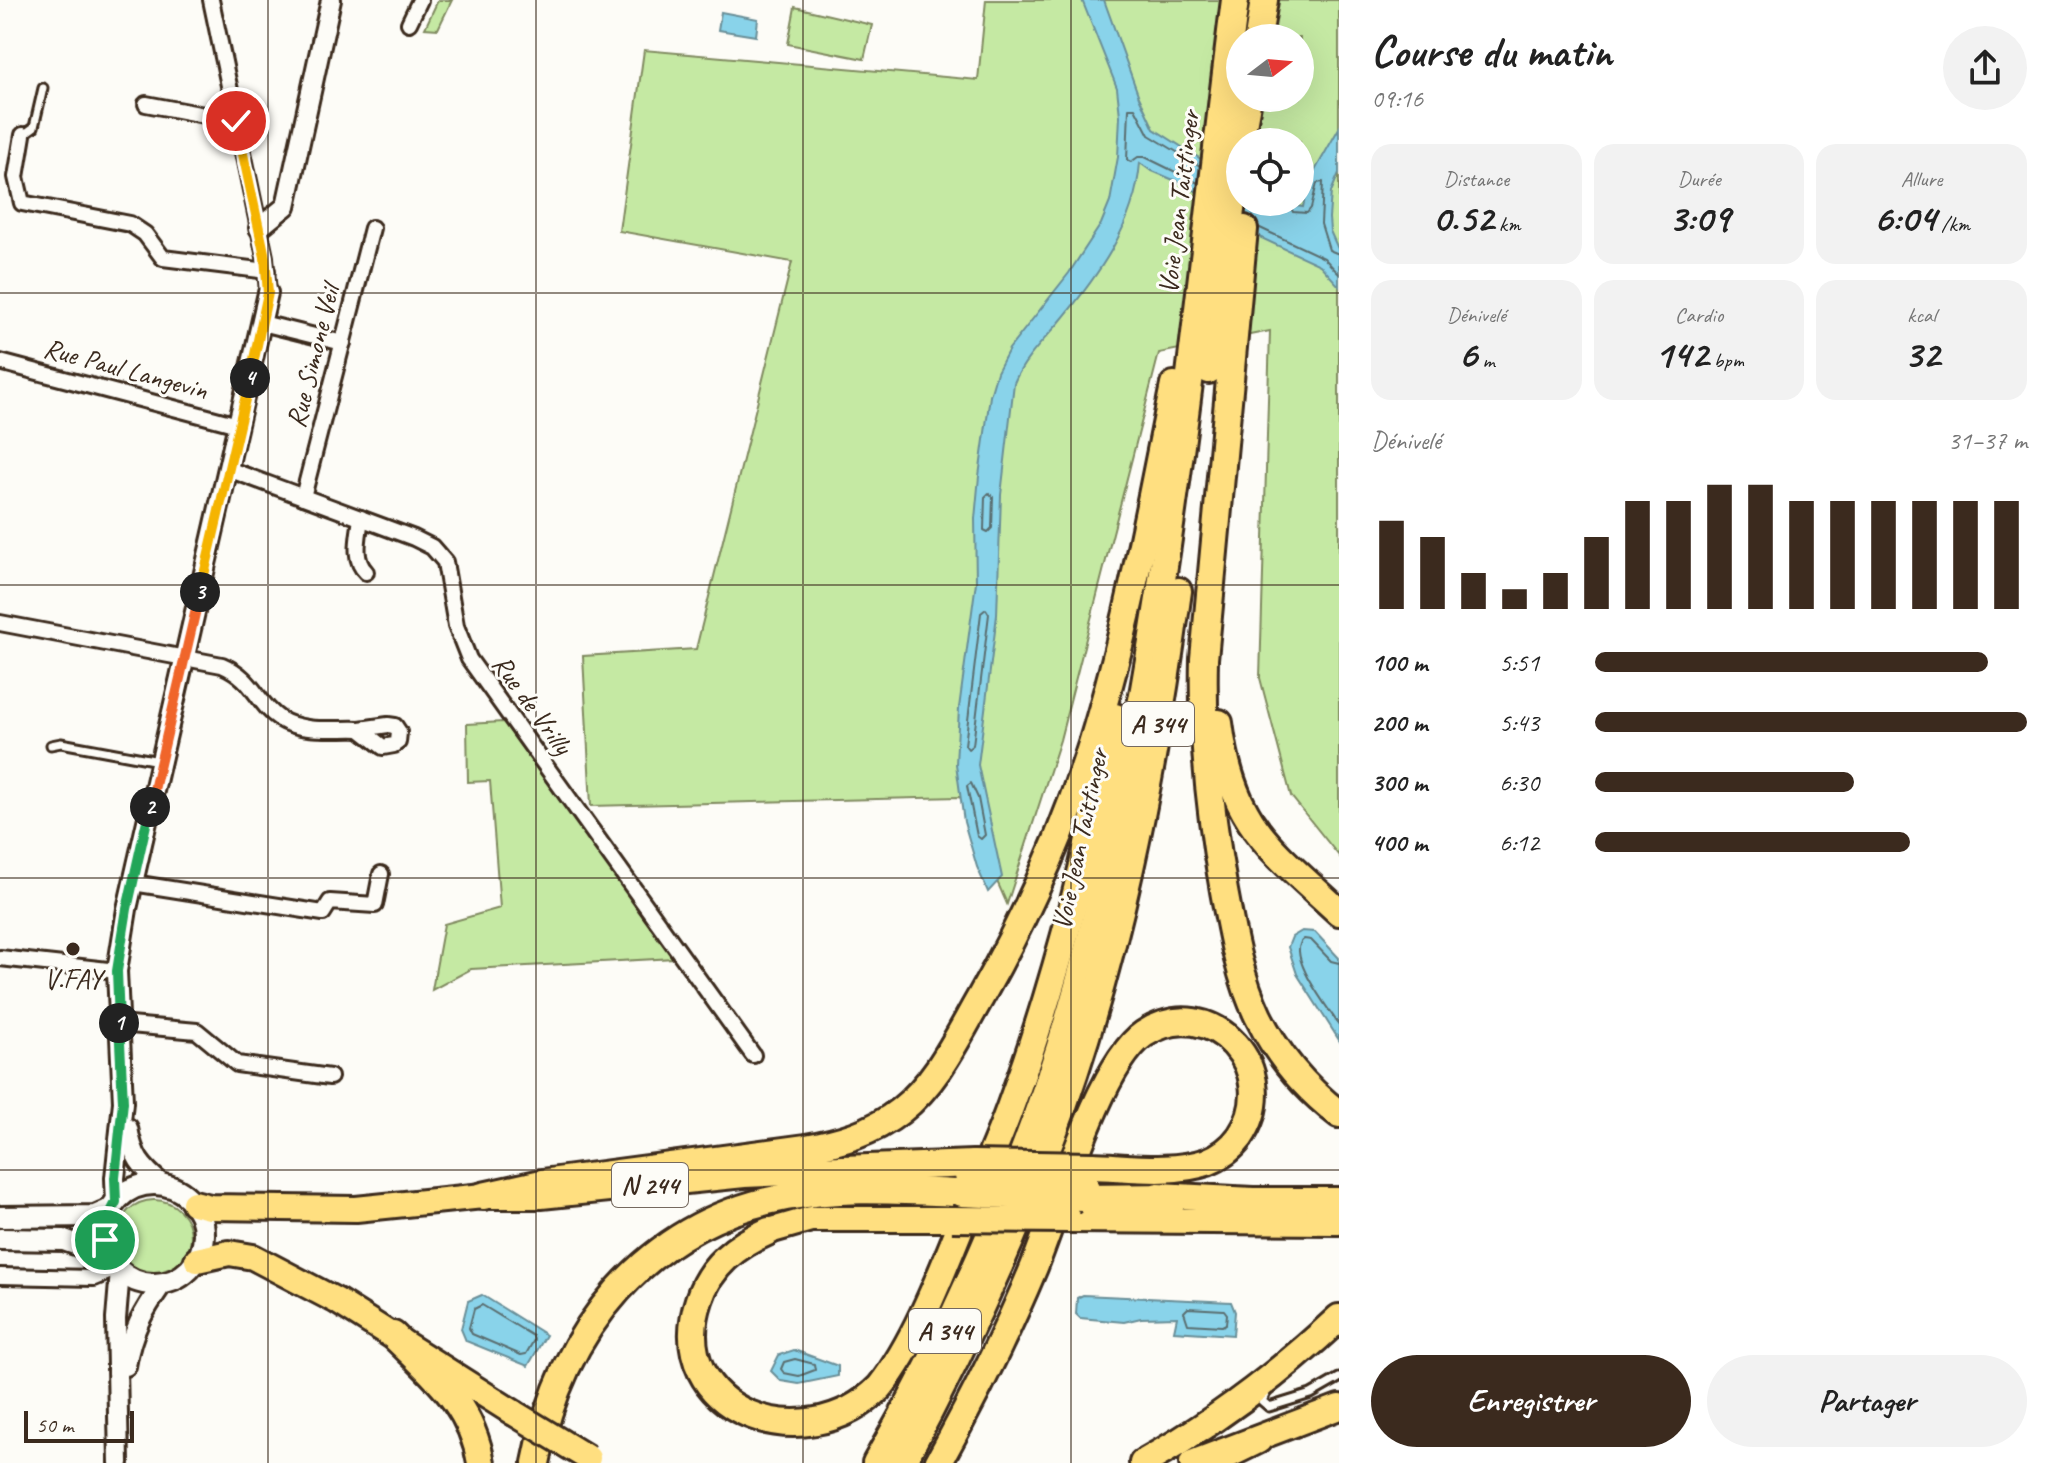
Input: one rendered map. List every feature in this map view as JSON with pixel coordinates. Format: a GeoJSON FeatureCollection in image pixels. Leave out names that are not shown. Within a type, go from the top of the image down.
{"type":"FeatureCollection","features":[{"type":"Feature","properties":{"kind":"highway","name":"Voie Jean Taittinger"},"geometry":{"type":"LineString","coordinates":[[1232,128],[1235,0]]}},
{"type":"Feature","properties":{"kind":"highway"},"geometry":{"type":"LineString","coordinates":[[1261,24],[1264,0]]}},
{"type":"Feature","properties":{"kind":"highway"},"geometry":{"type":"LineString","coordinates":[[483,1196],[542,1183],[831,1143],[879,1125],[917,1096],[944,1059],[986,987],[1033,895],[1063,826],[1112,673],[1226,215]]}},
{"type":"Feature","properties":{"kind":"highway","name":"Voie Jean Taittinger"},"geometry":{"type":"LineString","coordinates":[[876,1463],[948,1325],[1005,1196],[1047,1084],[1095,920],[1119,815],[1155,627],[1182,451],[1227,216]]}},
{"type":"Feature","properties":{"kind":"highway","name":"Voie Jean Taittinger"},"geometry":{"type":"LineString","coordinates":[[902,1463],[982,1308],[1014,1232],[1057,1123],[1111,946],[1138,832],[1169,658],[1228,216]]}},
{"type":"Feature","properties":{"kind":"highway"},"geometry":{"type":"LineString","coordinates":[[1229,216],[1218,532],[1217,708],[1226,771],[1239,804],[1268,846],[1339,912]]}},
{"type":"Feature","properties":{"kind":"highway"},"geometry":{"type":"LineString","coordinates":[[1218,532],[1204,659],[1203,703],[1208,790],[1232,935],[1247,990],[1271,1040],[1296,1074],[1339,1114]]}},
{"type":"Feature","properties":{"kind":"highway"},"geometry":{"type":"LineString","coordinates":[[938,1463],[974,1396],[1034,1267],[1103,1092],[1124,1053],[1153,1029],[1184,1022],[1212,1027],[1223,1033],[1239,1048],[1252,1077],[1254,1101],[1243,1132],[1220,1156],[1208,1162],[1082,1192],[952,1219],[811,1219],[769,1231],[739,1246],[711,1274],[699,1298],[694,1319],[696,1354],[715,1394],[741,1417],[775,1431],[817,1430],[836,1423],[858,1410],[894,1367],[943,1268],[1012,1104],[1056,970],[1097,810],[1117,709],[1144,535]]}},
{"type":"Feature","properties":{"kind":"highway"},"geometry":{"type":"LineString","coordinates":[[817,1170],[967,1178],[1339,1222]]}},
{"type":"Feature","properties":{"kind":"highway","name":"N 244"},"geometry":{"type":"LineString","coordinates":[[194,1203],[210,1207],[316,1210],[396,1206],[483,1196],[541,1196],[817,1170]]}},
{"type":"Feature","properties":{"kind":"highway"},"geometry":{"type":"LineString","coordinates":[[536,1463],[551,1399],[578,1343],[610,1298],[642,1266],[676,1240],[725,1215],[786,1197],[967,1178]]}},
{"type":"Feature","properties":{"kind":"highway"},"geometry":{"type":"LineString","coordinates":[[1082,1192],[1339,1200]]}},
{"type":"Feature","properties":{"kind":"highway"},"geometry":{"type":"LineString","coordinates":[[197,1260],[229,1253],[253,1257],[337,1301],[592,1460]]}},
{"type":"Feature","properties":{"kind":"highway"},"geometry":{"type":"LineString","coordinates":[[1143,1463],[1310,1350],[1339,1318]]}},
{"type":"Feature","properties":{"kind":"highway"},"geometry":{"type":"LineString","coordinates":[[393,1335],[458,1402],[469,1423],[481,1463]]}},
{"type":"Feature","properties":{"kind":"highway"},"geometry":{"type":"LineString","coordinates":[[1192,1463],[1339,1407]]}},
{"type":"Feature","properties":{"kind":"highway"},"geometry":{"type":"LineString","coordinates":[[1211,1463],[1258,1440]]}},
{"type":"Feature","properties":{"kind":"main road"},"geometry":{"type":"LineString","coordinates":[[0,1217],[95,1216],[114,1206],[137,1187],[163,1185],[175,1188],[194,1203],[203,1225],[202,1249],[197,1260],[176,1279],[163,1283],[140,1282],[116,1265],[64,1240],[0,1239]]}},
{"type":"Feature","properties":{"kind":"main road"},"geometry":{"type":"LineString","coordinates":[[114,1206],[105,1232],[116,1265]]}},
{"type":"Feature","properties":{"kind":"street"},"geometry":{"type":"LineString","coordinates":[[163,1185],[144,1170],[132,1152],[123,1102],[117,971],[133,883],[268,293],[259,228],[211,0]]}},
{"type":"Feature","properties":{"kind":"street"},"geometry":{"type":"LineString","coordinates":[[259,228],[286,206],[331,0]]}},
{"type":"Feature","properties":{"kind":"street"},"geometry":{"type":"LineString","coordinates":[[409,23],[420,0]]}},
{"type":"Feature","properties":{"kind":"street"},"geometry":{"type":"LineString","coordinates":[[146,104],[236,121]]}},
{"type":"Feature","properties":{"kind":"street"},"geometry":{"type":"LineString","coordinates":[[23,135],[16,177],[22,203],[130,224],[145,234],[163,258],[267,271]]}},
{"type":"Feature","properties":{"kind":"street","name":"Rue Simone Veil"},"geometry":{"type":"LineString","coordinates":[[303,497],[372,228]]}},
{"type":"Feature","properties":{"kind":"street"},"geometry":{"type":"LineString","coordinates":[[262,323],[343,343]]}},
{"type":"Feature","properties":{"kind":"street","name":"Rue Paul Langevin"},"geometry":{"type":"LineString","coordinates":[[0,362],[238,425]]}},
{"type":"Feature","properties":{"kind":"street","name":"Rue de Vrilly"},"geometry":{"type":"LineString","coordinates":[[228,469],[414,538],[440,554],[449,574],[456,626],[469,659],[753,1055]]}},
{"type":"Feature","properties":{"kind":"street"},"geometry":{"type":"LineString","coordinates":[[361,518],[358,555],[366,572]]}},
{"type":"Feature","properties":{"kind":"street"},"geometry":{"type":"LineString","coordinates":[[0,623],[222,665],[237,671],[282,720],[307,728],[360,729]]}},
{"type":"Feature","properties":{"kind":"street"},"geometry":{"type":"LineString","coordinates":[[133,883],[323,913],[330,902],[375,905],[381,874]]}},
{"type":"Feature","properties":{"kind":"street"},"geometry":{"type":"LineString","coordinates":[[0,958],[117,971]]}},
{"type":"Feature","properties":{"kind":"street"},"geometry":{"type":"LineString","coordinates":[[119,1024],[197,1031],[237,1064],[330,1077]]}},
{"type":"Feature","properties":{"kind":"street"},"geometry":{"type":"LineString","coordinates":[[114,1206],[123,1102]]}},
{"type":"Feature","properties":{"kind":"street"},"geometry":{"type":"LineString","coordinates":[[0,1276],[94,1278],[116,1265]]}},
{"type":"Feature","properties":{"kind":"street"},"geometry":{"type":"LineString","coordinates":[[116,1265],[119,1463]]}},
{"type":"Feature","properties":{"kind":"street"},"geometry":{"type":"LineString","coordinates":[[119,1412],[130,1344],[139,1317],[163,1283]]}},
{"type":"Feature","properties":{"kind":"lane"},"geometry":{"type":"LineString","coordinates":[[23,135],[34,127],[43,88]]}},
{"type":"Feature","properties":{"kind":"lane"},"geometry":{"type":"LineString","coordinates":[[51,745],[61,743],[161,761]]}},
{"type":"Feature","properties":{"kind":"lane"},"geometry":{"type":"LineString","coordinates":[[1279,1384],[1266,1393],[1263,1405],[1269,1407],[1311,1394],[1339,1378]]}},
{"type":"Feature","properties":{"kind":"green space"},"geometry":{"type":"Polygon","coordinates":[[[438,0],[452,0],[438,29],[425,28],[438,0]]]}},
{"type":"Feature","properties":{"kind":"green space"},"geometry":{"type":"Polygon","coordinates":[[[986,0],[1339,0],[1339,856],[1291,796],[1260,678],[1270,331],[1159,353],[1060,740],[1007,904],[960,797],[591,806],[583,656],[696,649],[792,262],[619,231],[644,50],[978,80],[986,0]]]}},
{"type":"Feature","properties":{"kind":"green space"},"geometry":{"type":"Polygon","coordinates":[[[795,7],[872,25],[864,59],[788,44],[795,7]]]}},
{"type":"Feature","properties":{"kind":"green space"},"geometry":{"type":"Polygon","coordinates":[[[503,722],[674,958],[471,969],[432,990],[444,924],[500,908],[490,781],[468,782],[467,724],[503,722]]]}},
{"type":"Feature","properties":{"kind":"green space"},"geometry":{"type":"Polygon","coordinates":[[[147,1200],[161,1200],[175,1206],[185,1216],[191,1237],[189,1251],[175,1268],[161,1274],[147,1274],[133,1268],[123,1258],[117,1244],[117,1230],[123,1216],[133,1206],[147,1200]]]}},
{"type":"Feature","properties":{"kind":"water"},"geometry":{"type":"Polygon","coordinates":[[[1082,0],[1104,0],[1139,97],[1154,129],[1226,175],[1226,213],[1190,187],[1140,163],[1131,208],[1112,250],[1087,288],[1028,359],[1014,383],[1001,495],[997,615],[978,765],[1002,877],[988,892],[964,822],[956,764],[959,708],[976,582],[975,519],[990,396],[997,372],[1009,349],[1069,273],[1101,224],[1110,202],[1118,157],[1120,116],[1117,88],[1082,0]]]}},
{"type":"Feature","properties":{"kind":"water"},"geometry":{"type":"Polygon","coordinates":[[[721,12],[758,19],[756,36],[718,30],[721,12]]]}},
{"type":"Feature","properties":{"kind":"water"},"geometry":{"type":"Polygon","coordinates":[[[1339,128],[1339,173],[1331,192],[1329,218],[1330,231],[1339,251],[1339,286],[1320,265],[1257,236],[1230,216],[1314,216],[1314,172],[1339,128]]]}},
{"type":"Feature","properties":{"kind":"water"},"geometry":{"type":"Polygon","coordinates":[[[1302,931],[1315,932],[1339,958],[1339,1040],[1297,974],[1288,947],[1292,937],[1302,931]]]}},
{"type":"Feature","properties":{"kind":"water"},"geometry":{"type":"Polygon","coordinates":[[[482,1295],[546,1335],[528,1366],[466,1341],[461,1329],[468,1301],[482,1295]]]}},
{"type":"Feature","properties":{"kind":"water"},"geometry":{"type":"Polygon","coordinates":[[[1083,1295],[1231,1302],[1235,1312],[1233,1335],[1174,1331],[1177,1317],[1124,1322],[1080,1318],[1076,1314],[1077,1298],[1083,1295]]]}},
{"type":"Feature","properties":{"kind":"water"},"geometry":{"type":"Polygon","coordinates":[[[794,1350],[838,1366],[838,1376],[799,1384],[781,1381],[771,1371],[779,1355],[794,1350]]]}},
{"type":"Feature","properties":{"kind":"place","name":"V.FAY"},"geometry":{"type":"Point","coordinates":[73,949]}},
{"type":"Feature","properties":{"kind":"route"},"geometry":{"type":"LineString","coordinates":[[105,1240],[105,1224],[116,1202],[115,1178],[123,1102],[117,971],[127,909],[268,293],[265,257],[236,121]]}}]}
